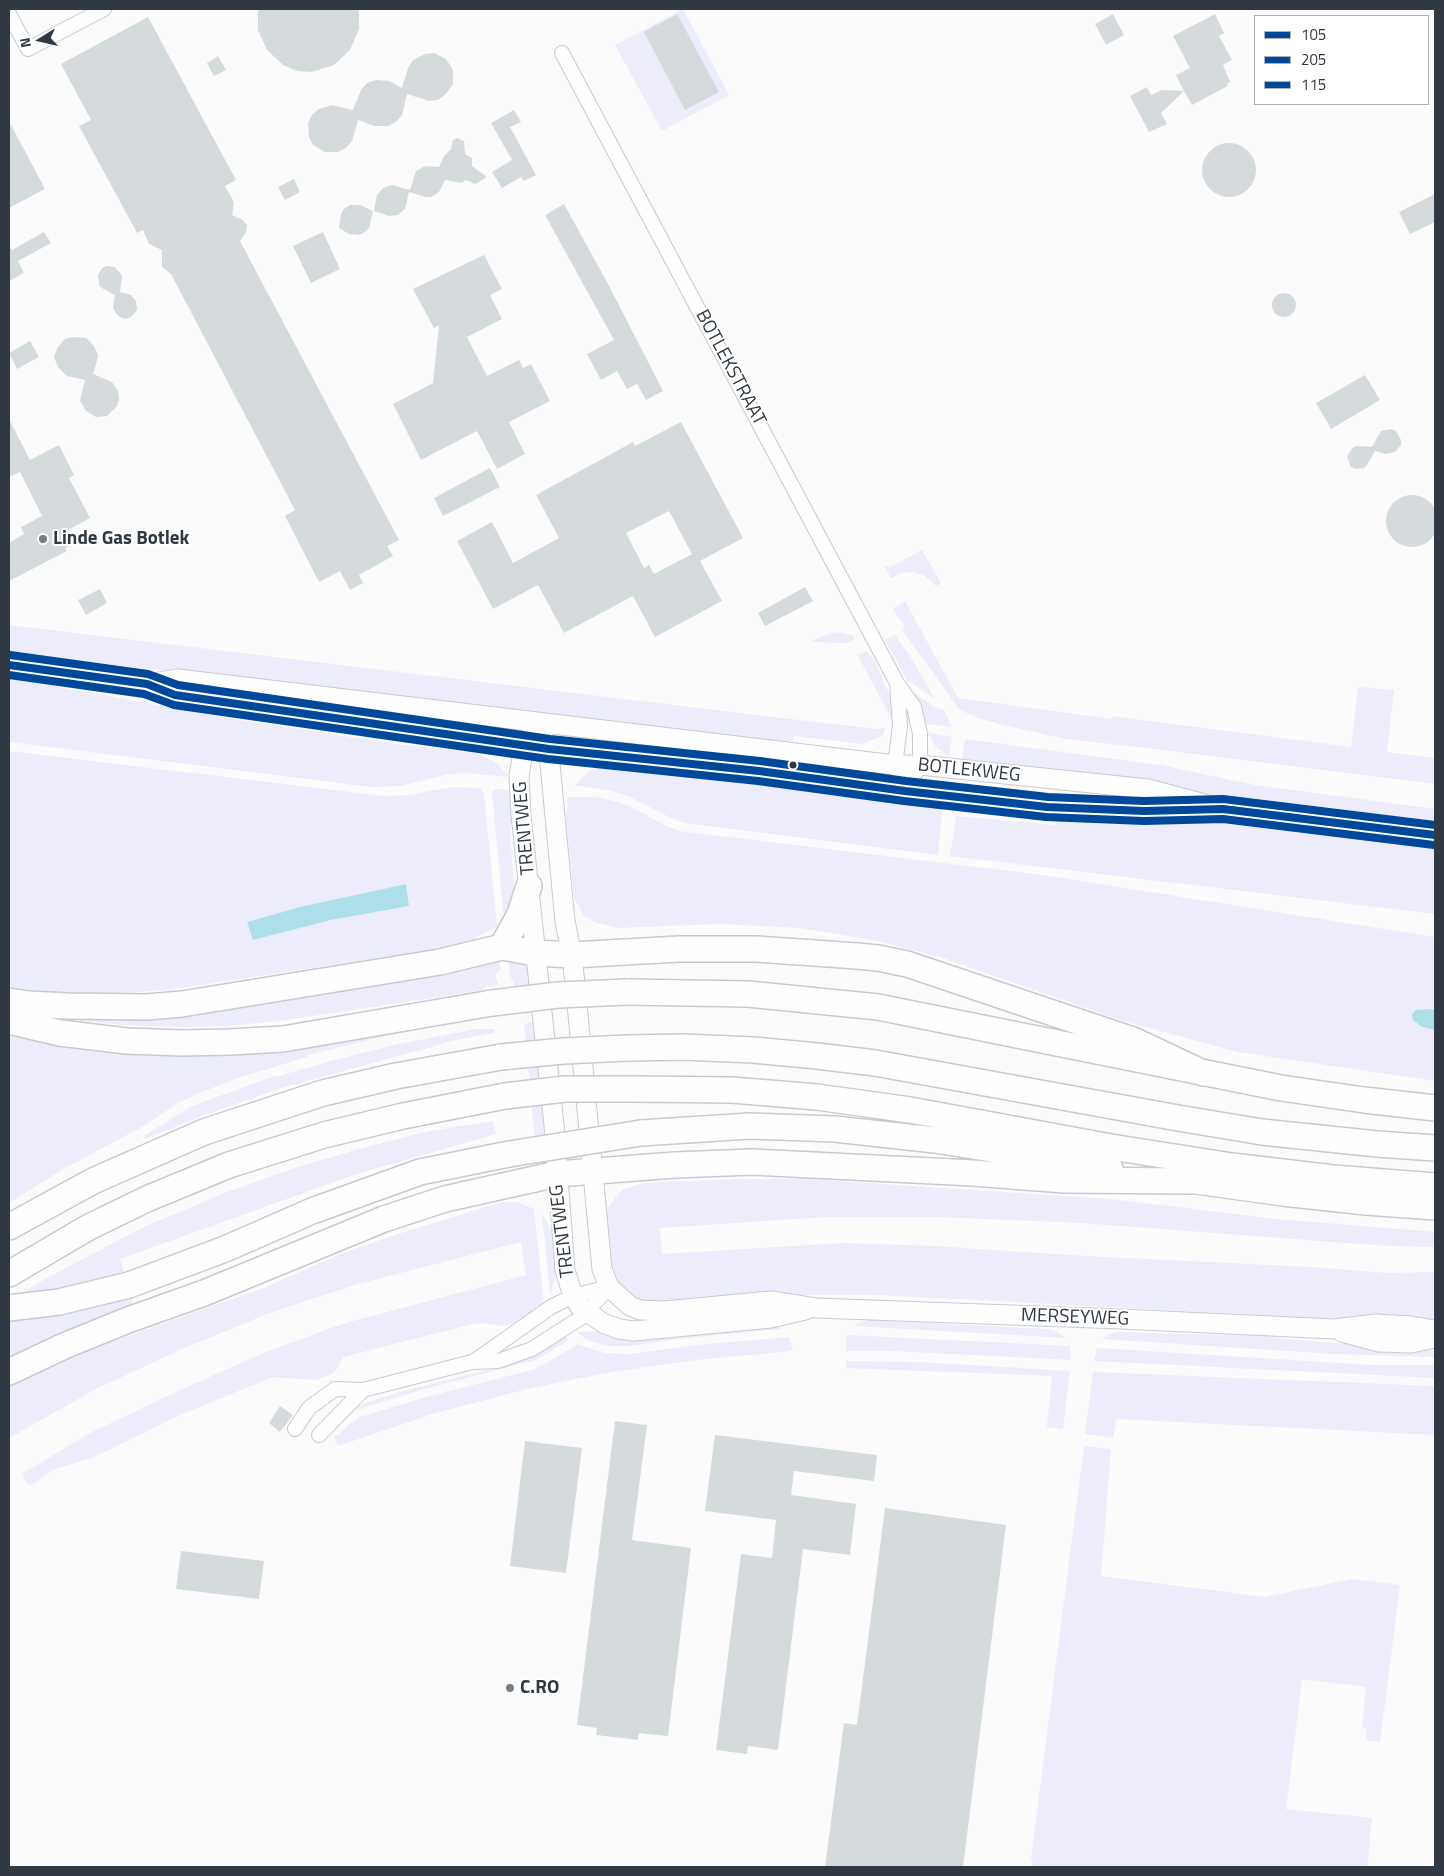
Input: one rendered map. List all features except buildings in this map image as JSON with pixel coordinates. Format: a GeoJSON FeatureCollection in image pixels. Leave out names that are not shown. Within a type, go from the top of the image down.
{"type":"FeatureCollection","features":[{"type":"Feature","properties":{"kind":"highway"},"geometry":{"type":"LineString","coordinates":[[502,947],[520,914],[530,886]]}},
{"type":"Feature","properties":{"kind":"highway"},"geometry":{"type":"LineString","coordinates":[[9,1001],[68,1006],[147,1007],[182,1004],[440,962],[502,947],[572,955],[679,948],[756,949],[878,958],[907,964],[1133,1040],[1203,1073]]}},
{"type":"Feature","properties":{"kind":"highway"},"geometry":{"type":"LineString","coordinates":[[9,1021],[60,1033],[127,1040],[182,1043],[230,1042],[283,1039],[492,1003],[558,995],[627,992],[748,994],[878,1007],[1281,1088],[1435,1108]]}},
{"type":"Feature","properties":{"kind":"highway"},"geometry":{"type":"LineString","coordinates":[[9,1227],[93,1181],[204,1132],[323,1092],[396,1076],[501,1057],[563,1051],[683,1047],[753,1050],[817,1056],[875,1063],[1262,1132],[1435,1148]]}},
{"type":"Feature","properties":{"kind":"highway"},"geometry":{"type":"LineString","coordinates":[[9,1274],[89,1227],[149,1198],[229,1165],[324,1135],[403,1116],[505,1096],[565,1089],[732,1090],[817,1097],[910,1110],[1111,1147],[1232,1166],[1333,1178],[1435,1186]]}},
{"type":"Feature","properties":{"kind":"highway"},"geometry":{"type":"LineString","coordinates":[[9,1308],[59,1302],[129,1285],[225,1248],[312,1211],[420,1172],[571,1143],[641,1133],[749,1126],[835,1129],[934,1140],[1190,1181],[1366,1202],[1435,1207]]}},
{"type":"Feature","properties":{"kind":"highway"},"geometry":{"type":"LineString","coordinates":[[9,1372],[64,1346],[128,1320],[204,1293],[384,1219],[445,1199],[557,1174],[675,1165],[752,1162],[973,1173],[1064,1180],[1190,1181]]}},
{"type":"Feature","properties":{"kind":"main road","name":"BOTLEKWEG"},"geometry":{"type":"LineString","coordinates":[[9,665],[147,684],[175,695],[548,749],[759,771],[905,791],[1047,807],[1144,811],[1223,809]]}},
{"type":"Feature","properties":{"kind":"main road","name":"BOTLEKWEG"},"geometry":{"type":"LineString","coordinates":[[147,684],[178,678],[895,765],[920,765],[1148,790],[1223,809],[1435,834]]}},
{"type":"Feature","properties":{"kind":"main road","name":"TRENTWEG"},"geometry":{"type":"LineString","coordinates":[[539,723],[524,746],[519,784],[554,1125],[566,1270],[573,1296]]}},
{"type":"Feature","properties":{"kind":"main road","name":"TRENTWEG"},"geometry":{"type":"LineString","coordinates":[[539,723],[548,749],[565,920],[572,955],[602,1269],[609,1287]]}},
{"type":"Feature","properties":{"kind":"main road","name":"MERSEYWEG"},"geometry":{"type":"LineString","coordinates":[[609,1287],[630,1306],[652,1312],[771,1301],[816,1308],[1334,1329],[1376,1324],[1411,1326],[1435,1330]]}},
{"type":"Feature","properties":{"kind":"main road","name":"MERSEYWEG"},"geometry":{"type":"LineString","coordinates":[[573,1296],[587,1312],[603,1323],[634,1331],[771,1318],[816,1308]]}},
{"type":"Feature","properties":{"kind":"main road","name":"MERSEYWEG"},"geometry":{"type":"LineString","coordinates":[[1334,1329],[1379,1342],[1411,1344],[1435,1338]]}},
{"type":"Feature","properties":{"kind":"street"},"geometry":{"type":"LineString","coordinates":[[9,14],[28,49],[104,9]]}},
{"type":"Feature","properties":{"kind":"street","name":"BOTLEKSTRAAT"},"geometry":{"type":"LineString","coordinates":[[562,53],[897,683],[914,707],[920,734],[920,765],[905,791]]}},
{"type":"Feature","properties":{"kind":"street","name":"BOTLEKSTRAAT"},"geometry":{"type":"LineString","coordinates":[[897,683],[900,726],[895,765],[905,791]]}},
{"type":"Feature","properties":{"kind":"street"},"geometry":{"type":"LineString","coordinates":[[472,1362],[551,1307],[573,1296],[609,1287]]}},
{"type":"Feature","properties":{"kind":"street"},"geometry":{"type":"LineString","coordinates":[[295,1429],[309,1408],[335,1389],[363,1390],[472,1362],[498,1361],[532,1349],[582,1317],[609,1287]]}},
{"type":"Feature","properties":{"kind":"street"},"geometry":{"type":"LineString","coordinates":[[319,1435],[363,1390]]}},
{"type":"Feature","properties":{"kind":"shaded area"},"geometry":{"type":"Polygon","coordinates":[[[683,9],[729,95],[662,131],[615,45],[683,9]]]}},
{"type":"Feature","properties":{"kind":"shaded area"},"geometry":{"type":"Polygon","coordinates":[[[922,550],[941,583],[936,586],[925,576],[913,572],[902,573],[891,578],[884,566],[887,565],[889,568],[922,550]]]}},
{"type":"Feature","properties":{"kind":"shaded area"},"geometry":{"type":"Polygon","coordinates":[[[905,601],[958,698],[1112,719],[1111,716],[1351,747],[1358,687],[1394,690],[1387,752],[1435,758],[1435,784],[1066,739],[978,718],[960,710],[902,630],[905,627],[893,609],[905,601]]]}},
{"type":"Feature","properties":{"kind":"shaded area"},"geometry":{"type":"Polygon","coordinates":[[[9,625],[790,719],[877,729],[885,728],[883,735],[863,744],[794,736],[793,741],[755,743],[9,652],[9,625]]]}},
{"type":"Feature","properties":{"kind":"shaded area"},"geometry":{"type":"Polygon","coordinates":[[[837,632],[852,635],[855,639],[846,643],[812,642],[822,636],[837,632]]]}},
{"type":"Feature","properties":{"kind":"shaded area"},"geometry":{"type":"Polygon","coordinates":[[[895,635],[912,659],[935,699],[907,680],[885,640],[895,635]]]}},
{"type":"Feature","properties":{"kind":"shaded area"},"geometry":{"type":"Polygon","coordinates":[[[866,651],[875,661],[893,703],[895,717],[892,719],[858,656],[866,651]]]}},
{"type":"Feature","properties":{"kind":"shaded area"},"geometry":{"type":"Polygon","coordinates":[[[9,678],[240,720],[404,745],[475,753],[494,761],[509,777],[463,773],[445,775],[400,786],[372,787],[9,742],[9,678]]]}},
{"type":"Feature","properties":{"kind":"shaded area"},"geometry":{"type":"Polygon","coordinates":[[[913,692],[934,707],[944,710],[952,727],[926,724],[913,692]]]}},
{"type":"Feature","properties":{"kind":"shaded area"},"geometry":{"type":"Polygon","coordinates":[[[928,733],[952,737],[949,756],[936,747],[928,733]]]}},
{"type":"Feature","properties":{"kind":"shaded area"},"geometry":{"type":"Polygon","coordinates":[[[965,739],[1160,765],[1255,785],[1435,809],[1435,825],[1222,799],[1163,783],[962,759],[965,739]]]}},
{"type":"Feature","properties":{"kind":"shaded area"},"geometry":{"type":"Polygon","coordinates":[[[9,751],[384,796],[409,795],[453,787],[480,788],[484,794],[497,926],[472,940],[441,948],[168,990],[105,994],[45,992],[9,987],[9,751]],[[406,884],[300,907],[247,922],[253,940],[331,920],[409,906],[406,884]]]}},
{"type":"Feature","properties":{"kind":"shaded area"},"geometry":{"type":"Polygon","coordinates":[[[618,763],[943,802],[938,855],[685,823],[628,796],[575,785],[588,772],[598,767],[618,763]]]}},
{"type":"Feature","properties":{"kind":"shaded area"},"geometry":{"type":"Polygon","coordinates":[[[494,789],[514,790],[515,801],[510,828],[514,891],[510,907],[504,919],[492,793],[494,789]]]}},
{"type":"Feature","properties":{"kind":"shaded area"},"geometry":{"type":"Polygon","coordinates":[[[568,797],[595,797],[619,802],[679,831],[1043,875],[1435,937],[1435,1010],[1430,1009],[1422,1027],[1435,1030],[1435,1081],[1238,1052],[1120,1020],[940,957],[877,941],[800,928],[719,924],[618,928],[597,923],[584,916],[574,898],[566,819],[568,797]]]}},
{"type":"Feature","properties":{"kind":"shaded area"},"geometry":{"type":"Polygon","coordinates":[[[956,816],[1056,825],[1057,820],[1087,817],[1247,823],[1435,846],[1435,914],[950,856],[956,816]]]}},
{"type":"Feature","properties":{"kind":"shaded area"},"geometry":{"type":"Polygon","coordinates":[[[499,960],[501,969],[495,974],[498,985],[484,987],[484,990],[280,1021],[188,1027],[121,1025],[62,1018],[499,960]]]}},
{"type":"Feature","properties":{"kind":"shaded area"},"geometry":{"type":"Polygon","coordinates":[[[508,960],[528,963],[535,1008],[521,1005],[510,974],[508,960]]]}},
{"type":"Feature","properties":{"kind":"shaded area"},"geometry":{"type":"Polygon","coordinates":[[[536,1022],[549,1165],[538,1171],[524,1024],[536,1022]]]}},
{"type":"Feature","properties":{"kind":"shaded area"},"geometry":{"type":"Polygon","coordinates":[[[432,1025],[307,1055],[307,1057],[238,1078],[194,1095],[142,1127],[65,1168],[9,1203],[9,1029],[75,1042],[432,1025]]]}},
{"type":"Feature","properties":{"kind":"shaded area"},"geometry":{"type":"Polygon","coordinates":[[[475,1029],[494,1029],[494,1033],[446,1042],[282,1088],[207,1114],[145,1139],[144,1136],[190,1107],[274,1076],[394,1045],[475,1029]]]}},
{"type":"Feature","properties":{"kind":"shaded area"},"geometry":{"type":"Polygon","coordinates":[[[493,1121],[496,1134],[354,1175],[120,1259],[134,1307],[67,1331],[9,1357],[9,1301],[45,1279],[144,1227],[227,1192],[292,1169],[429,1131],[493,1121]]]}},
{"type":"Feature","properties":{"kind":"shaded area"},"geometry":{"type":"Polygon","coordinates":[[[734,1179],[807,1179],[1111,1199],[1276,1219],[1435,1232],[1435,1247],[1387,1246],[1081,1223],[939,1217],[826,1217],[660,1228],[662,1254],[843,1243],[934,1246],[1388,1273],[1435,1272],[1435,1321],[1359,1320],[878,1295],[809,1295],[668,1304],[641,1302],[630,1296],[618,1283],[609,1263],[606,1219],[608,1208],[618,1194],[624,1189],[643,1183],[734,1179]]]}},
{"type":"Feature","properties":{"kind":"shaded area"},"geometry":{"type":"Polygon","coordinates":[[[502,1202],[517,1202],[534,1209],[544,1304],[529,1316],[514,1324],[501,1326],[482,1323],[473,1324],[347,1356],[343,1358],[334,1373],[316,1380],[273,1377],[182,1414],[92,1458],[55,1469],[29,1486],[22,1474],[90,1433],[266,1352],[342,1324],[526,1275],[521,1242],[358,1284],[267,1314],[182,1349],[96,1389],[9,1438],[9,1384],[39,1369],[105,1344],[261,1289],[348,1251],[502,1202]]]}},
{"type":"Feature","properties":{"kind":"shaded area"},"geometry":{"type":"Polygon","coordinates":[[[542,1214],[554,1234],[558,1268],[550,1295],[542,1214]]]}},
{"type":"Feature","properties":{"kind":"shaded area"},"geometry":{"type":"Polygon","coordinates":[[[869,1320],[1049,1329],[1056,1331],[1066,1338],[854,1326],[869,1320]]]}},
{"type":"Feature","properties":{"kind":"shaded area"},"geometry":{"type":"Polygon","coordinates":[[[774,1324],[782,1329],[695,1337],[629,1346],[611,1346],[596,1343],[586,1339],[577,1332],[774,1324]]]}},
{"type":"Feature","properties":{"kind":"shaded area"},"geometry":{"type":"Polygon","coordinates":[[[1116,1332],[1259,1336],[1333,1343],[1424,1347],[1432,1351],[1435,1357],[1334,1354],[1102,1339],[1116,1332]]]}},
{"type":"Feature","properties":{"kind":"shaded area"},"geometry":{"type":"Polygon","coordinates":[[[847,1335],[1070,1346],[1071,1360],[893,1351],[846,1351],[847,1335]]]}},
{"type":"Feature","properties":{"kind":"shaded area"},"geometry":{"type":"Polygon","coordinates":[[[567,1336],[567,1341],[536,1360],[424,1389],[356,1410],[337,1426],[353,1410],[365,1403],[396,1393],[515,1363],[535,1355],[567,1336]]]}},
{"type":"Feature","properties":{"kind":"shaded area"},"geometry":{"type":"Polygon","coordinates":[[[789,1337],[793,1351],[696,1360],[575,1379],[523,1390],[432,1414],[338,1446],[335,1441],[335,1435],[339,1435],[347,1426],[360,1417],[426,1397],[536,1369],[578,1344],[604,1353],[630,1354],[696,1345],[789,1337]]]}},
{"type":"Feature","properties":{"kind":"shaded area"},"geometry":{"type":"Polygon","coordinates":[[[1097,1348],[1373,1365],[1435,1365],[1435,1378],[1094,1361],[1097,1348]]]}},
{"type":"Feature","properties":{"kind":"shaded area"},"geometry":{"type":"Polygon","coordinates":[[[846,1361],[920,1362],[1070,1371],[1063,1429],[1047,1427],[1052,1376],[846,1368],[846,1361]]]}},
{"type":"Feature","properties":{"kind":"shaded area"},"geometry":{"type":"Polygon","coordinates":[[[1093,1372],[1435,1386],[1435,1435],[1117,1419],[1113,1438],[1085,1434],[1093,1372]]]}},
{"type":"Feature","properties":{"kind":"shaded area"},"geometry":{"type":"Polygon","coordinates":[[[1084,1446],[1111,1449],[1101,1576],[1265,1597],[1352,1579],[1400,1585],[1380,1742],[1366,1740],[1367,1729],[1362,1728],[1366,1687],[1302,1679],[1286,1809],[1372,1818],[1367,1867],[1033,1867],[1031,1858],[1084,1446]]]}},
{"type":"Feature","properties":{"kind":"water"},"geometry":{"type":"Polygon","coordinates":[[[406,884],[409,906],[331,920],[253,940],[247,922],[300,907],[406,884]]]}},
{"type":"Feature","properties":{"kind":"water"},"geometry":{"type":"Polygon","coordinates":[[[1416,1010],[1435,1010],[1435,1030],[1422,1027],[1413,1020],[1412,1014],[1416,1010]]]}},
{"type":"Feature","properties":{"kind":"transit line","name":"115"},"geometry":{"type":"LineString","coordinates":[[10,655],[148,674],[178,685],[550,739],[760,761],[906,781],[1048,797],[1144,801],[1223,799],[1435,825]]}},
{"type":"Feature","properties":{"kind":"transit line","name":"105"},"geometry":{"type":"LineString","coordinates":[[9,665],[147,684],[175,695],[549,749],[759,771],[905,791],[1047,807],[1144,811],[1223,809],[1435,835]]}},
{"type":"Feature","properties":{"kind":"transit line","name":"205"},"geometry":{"type":"LineString","coordinates":[[9,675],[144,694],[174,705],[548,759],[758,781],[904,801],[1046,817],[1144,821],[1223,819],[1434,845]]}},
{"type":"Feature","properties":{"kind":"place","name":"Linde Gas Botlek"},"geometry":{"type":"Point","coordinates":[43,539]}},
{"type":"Feature","properties":{"kind":"place","name":"C.RO"},"geometry":{"type":"Point","coordinates":[510,1688]}}]}
